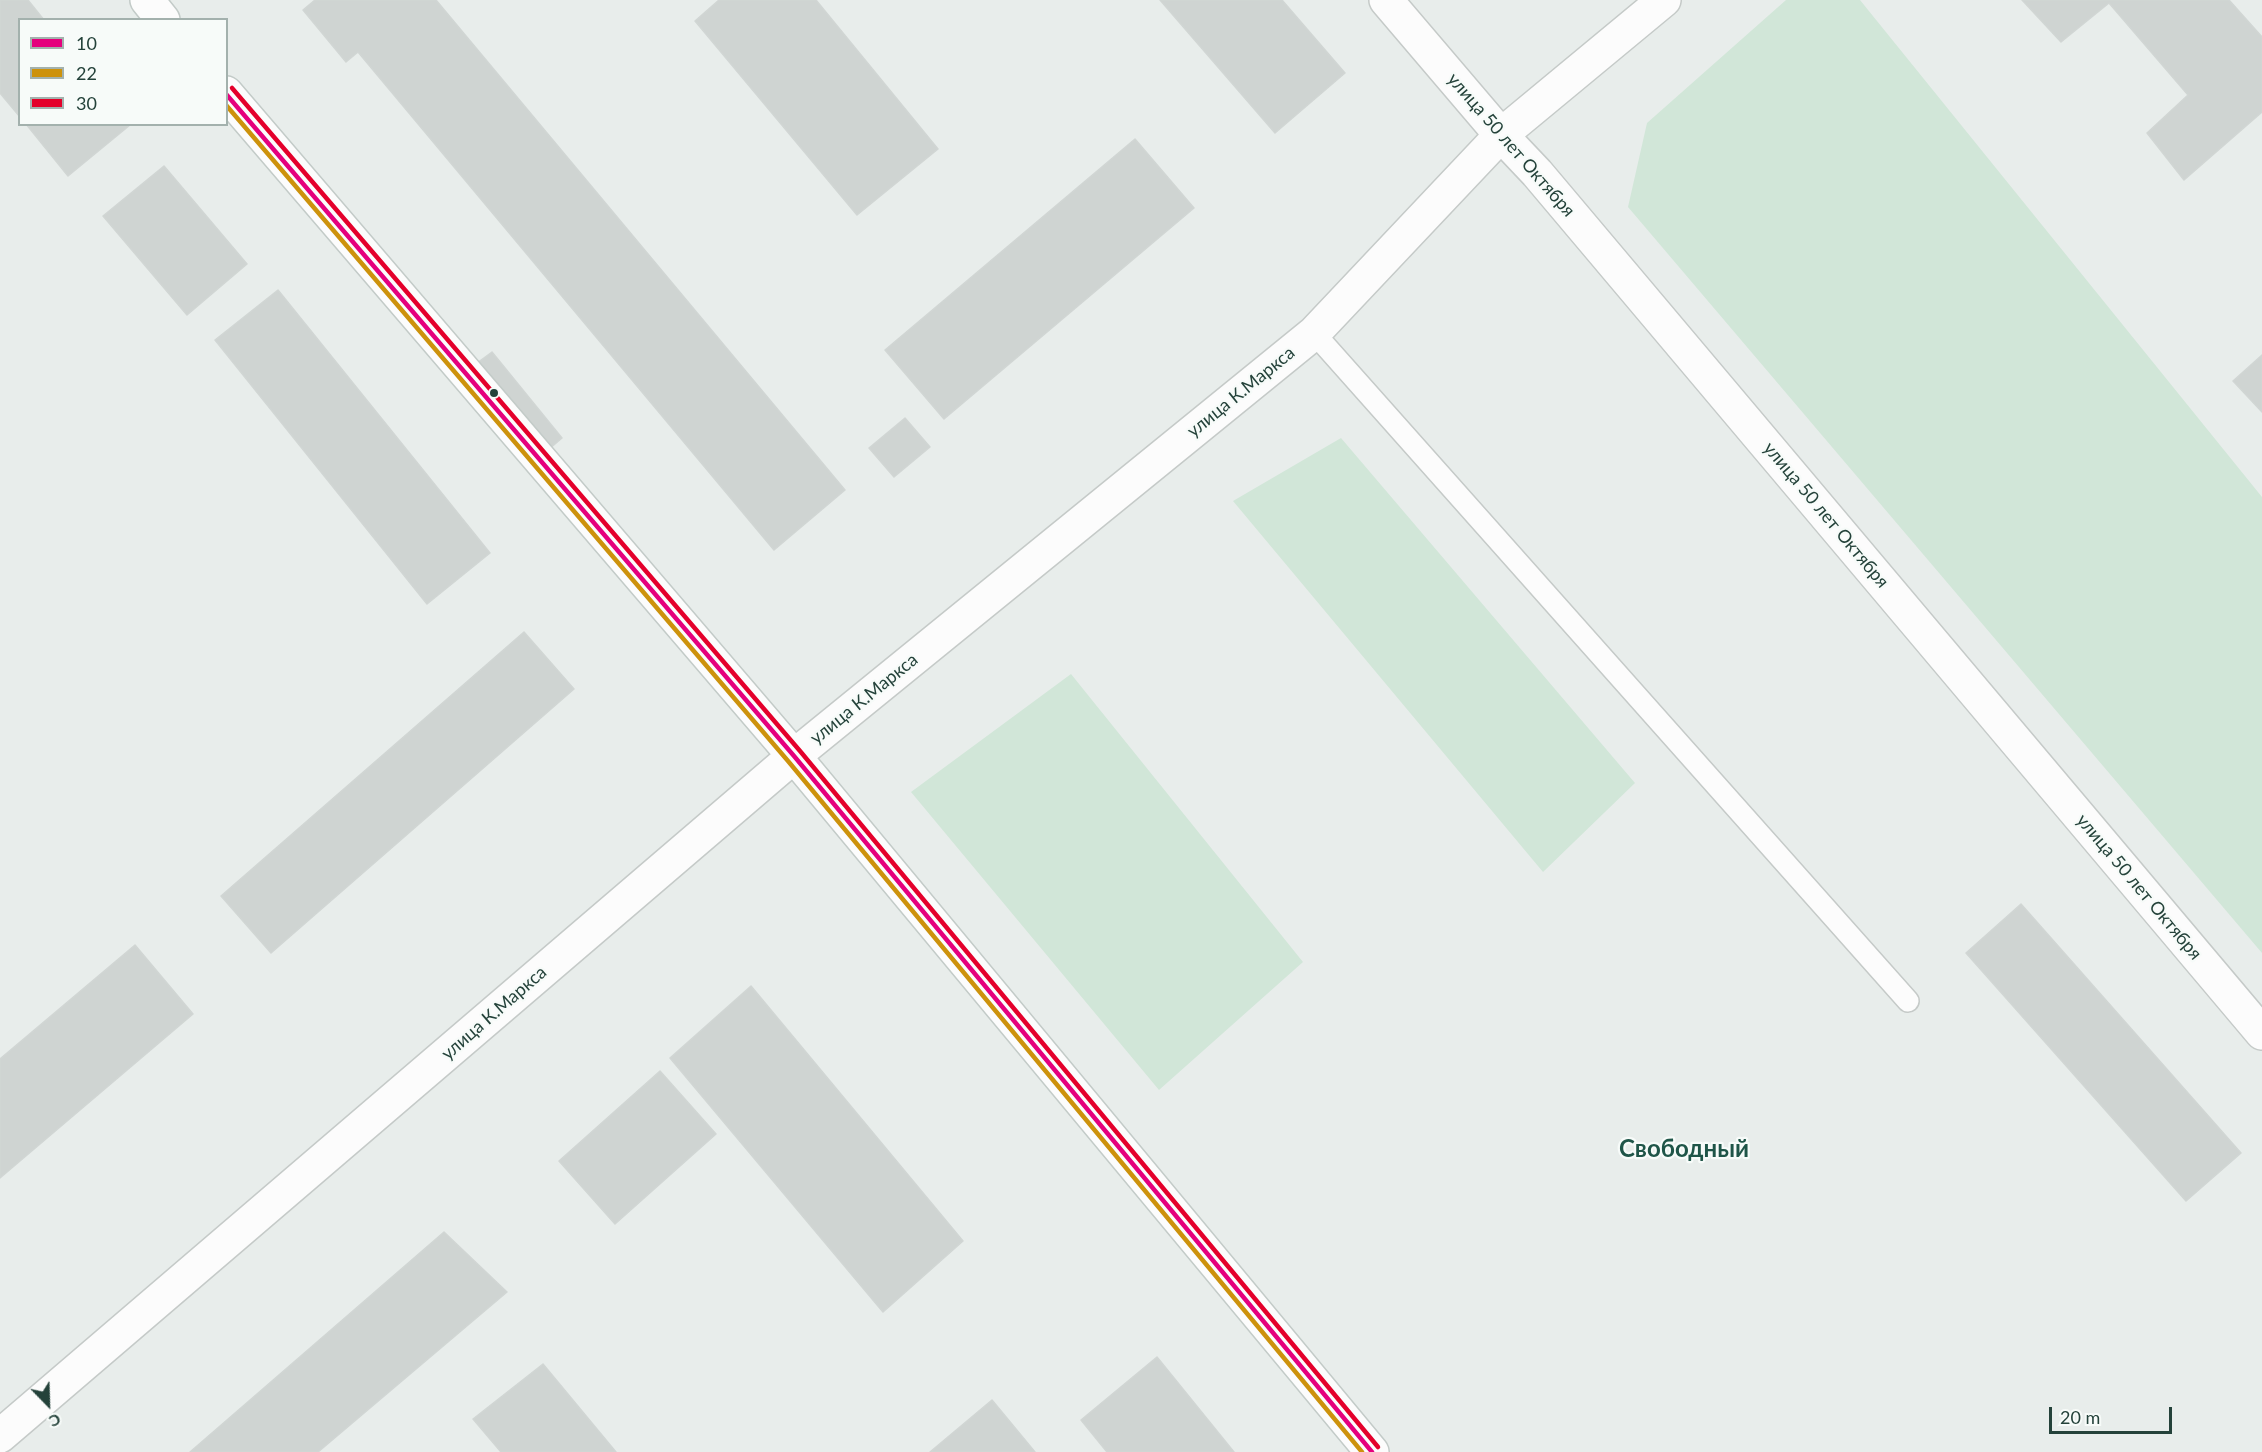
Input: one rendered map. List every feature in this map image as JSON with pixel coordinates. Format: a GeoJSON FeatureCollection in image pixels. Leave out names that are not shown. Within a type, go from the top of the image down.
{"type":"FeatureCollection","features":[{"type":"Feature","properties":{"kind":"street"},"geometry":{"type":"LineString","coordinates":[[147,0],[161,18]]}},
{"type":"Feature","properties":{"kind":"street","name":"улица 50 лет Октября"},"geometry":{"type":"LineString","coordinates":[[1386,0],[1501,135],[1537,173],[2262,1033]]}},
{"type":"Feature","properties":{"kind":"street","name":"улица К.Маркса"},"geometry":{"type":"LineString","coordinates":[[0,1436],[794,756],[1314,333],[1501,135],[1664,0]]}},
{"type":"Feature","properties":{"kind":"street"},"geometry":{"type":"LineString","coordinates":[[228,95],[794,756],[1372,1452]]}},
{"type":"Feature","properties":{"kind":"lane"},"geometry":{"type":"LineString","coordinates":[[1314,333],[1908,1000]]}},
{"type":"Feature","properties":{"kind":"green space"},"geometry":{"type":"Polygon","coordinates":[[[1786,0],[1860,0],[2262,497],[2262,953],[1628,207],[1647,123],[1786,0]]]}},
{"type":"Feature","properties":{"kind":"green space"},"geometry":{"type":"Polygon","coordinates":[[[1341,438],[1635,783],[1543,872],[1233,501],[1341,438]]]}},
{"type":"Feature","properties":{"kind":"green space"},"geometry":{"type":"Polygon","coordinates":[[[1071,674],[1303,962],[1159,1090],[911,792],[1071,674]]]}},
{"type":"Feature","properties":{"kind":"building"},"geometry":{"type":"Polygon","coordinates":[[[0,0],[28,0],[42,18],[18,18],[18,115],[0,93],[0,0]]]}},
{"type":"Feature","properties":{"kind":"building"},"geometry":{"type":"Polygon","coordinates":[[[315,0],[436,0],[845,490],[774,550],[358,52],[346,62],[303,10],[315,0]]]}},
{"type":"Feature","properties":{"kind":"building"},"geometry":{"type":"Polygon","coordinates":[[[719,0],[816,0],[938,149],[857,215],[695,21],[719,0]]]}},
{"type":"Feature","properties":{"kind":"building"},"geometry":{"type":"Polygon","coordinates":[[[1160,0],[1282,0],[1345,73],[1275,133],[1160,0]]]}},
{"type":"Feature","properties":{"kind":"building"},"geometry":{"type":"Polygon","coordinates":[[[2022,0],[2229,0],[2262,37],[2262,112],[2184,180],[2147,133],[2188,95],[2109,3],[2061,42],[2022,0]]]}},
{"type":"Feature","properties":{"kind":"building"},"geometry":{"type":"Polygon","coordinates":[[[28,126],[129,126],[68,176],[28,126]]]}},
{"type":"Feature","properties":{"kind":"building"},"geometry":{"type":"Polygon","coordinates":[[[1135,139],[1194,208],[944,419],[885,350],[1135,139]]]}},
{"type":"Feature","properties":{"kind":"building"},"geometry":{"type":"Polygon","coordinates":[[[164,166],[247,264],[187,315],[103,216],[164,166]]]}},
{"type":"Feature","properties":{"kind":"building"},"geometry":{"type":"Polygon","coordinates":[[[278,290],[490,553],[427,604],[215,340],[278,290]]]}},
{"type":"Feature","properties":{"kind":"building"},"geometry":{"type":"Polygon","coordinates":[[[492,352],[562,438],[548,450],[477,363],[492,352]]]}},
{"type":"Feature","properties":{"kind":"building"},"geometry":{"type":"Polygon","coordinates":[[[2262,355],[2262,412],[2233,381],[2262,355]]]}},
{"type":"Feature","properties":{"kind":"building"},"geometry":{"type":"Polygon","coordinates":[[[905,418],[930,447],[894,477],[869,448],[905,418]]]}},
{"type":"Feature","properties":{"kind":"building"},"geometry":{"type":"Polygon","coordinates":[[[524,632],[574,689],[271,953],[221,896],[524,632]]]}},
{"type":"Feature","properties":{"kind":"building"},"geometry":{"type":"Polygon","coordinates":[[[2021,904],[2241,1153],[2186,1201],[1966,953],[2021,904]]]}},
{"type":"Feature","properties":{"kind":"building"},"geometry":{"type":"Polygon","coordinates":[[[135,945],[193,1014],[0,1178],[0,1059],[135,945]]]}},
{"type":"Feature","properties":{"kind":"building"},"geometry":{"type":"Polygon","coordinates":[[[751,986],[963,1241],[883,1312],[670,1058],[751,986]]]}},
{"type":"Feature","properties":{"kind":"building"},"geometry":{"type":"Polygon","coordinates":[[[660,1071],[716,1134],[615,1224],[559,1161],[660,1071]]]}},
{"type":"Feature","properties":{"kind":"building"},"geometry":{"type":"Polygon","coordinates":[[[444,1232],[507,1292],[318,1452],[190,1452],[444,1232]]]}},
{"type":"Feature","properties":{"kind":"building"},"geometry":{"type":"Polygon","coordinates":[[[1157,1357],[1234,1452],[1107,1452],[1081,1420],[1157,1357]]]}},
{"type":"Feature","properties":{"kind":"building"},"geometry":{"type":"Polygon","coordinates":[[[543,1364],[616,1452],[501,1452],[473,1419],[543,1364]]]}},
{"type":"Feature","properties":{"kind":"building"},"geometry":{"type":"Polygon","coordinates":[[[992,1400],[1035,1452],[930,1452],[992,1400]]]}},
{"type":"Feature","properties":{"kind":"transit line","name":"30"},"geometry":{"type":"LineString","coordinates":[[232,88],[800,751],[1378,1447]]}},
{"type":"Feature","properties":{"kind":"transit line","name":"10"},"geometry":{"type":"LineString","coordinates":[[228,96],[794,756],[1372,1452]]}},
{"type":"Feature","properties":{"kind":"transit line","name":"22"},"geometry":{"type":"LineString","coordinates":[[228,107],[788,761],[1362,1452]]}},
{"type":"Feature","properties":{"kind":"district","name":"Свободный"},"geometry":{"type":"Point","coordinates":[1684,1149]}}]}
